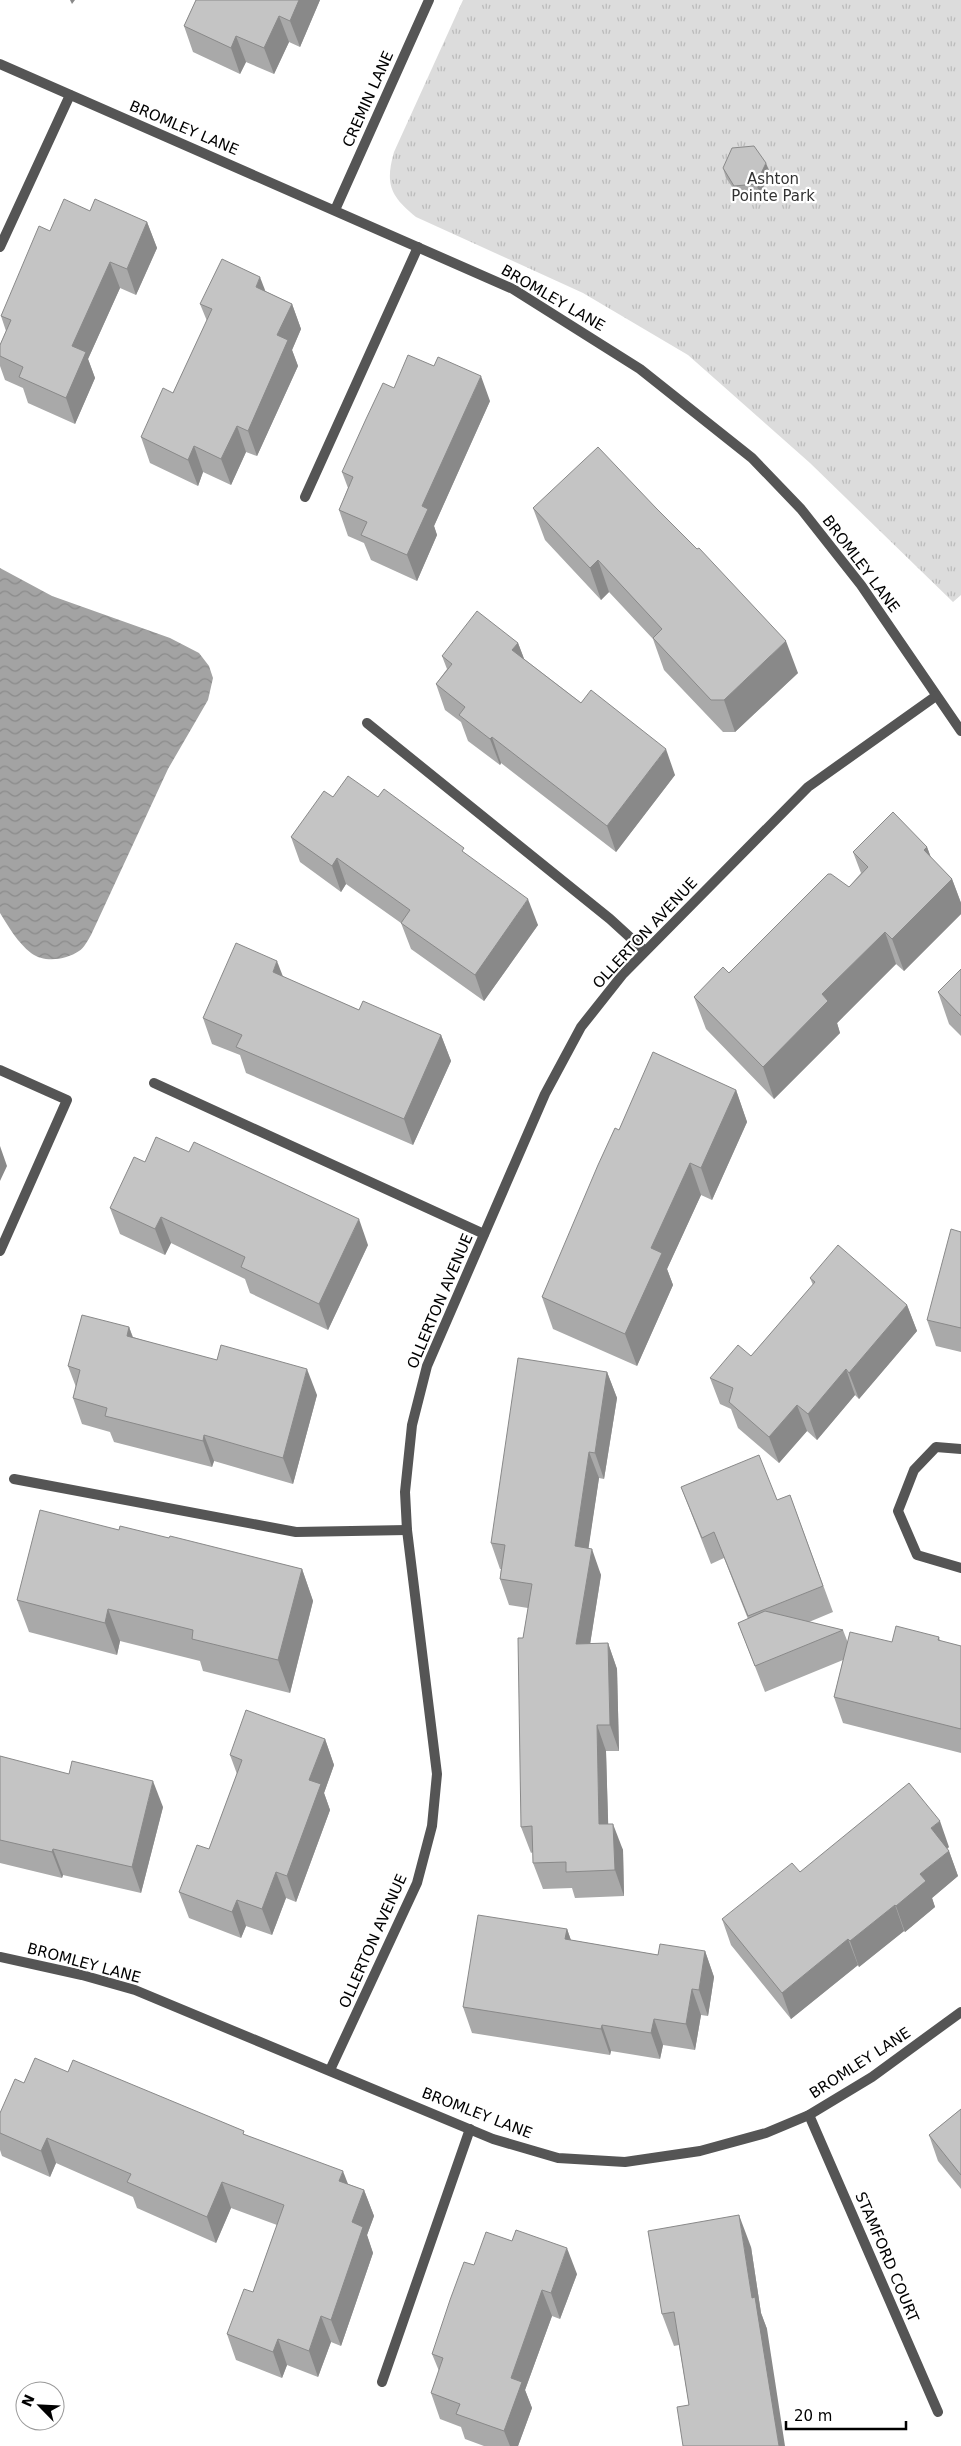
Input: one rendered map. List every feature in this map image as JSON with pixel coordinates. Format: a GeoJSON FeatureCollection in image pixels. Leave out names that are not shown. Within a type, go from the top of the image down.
{"type":"FeatureCollection","features":[{"type":"Feature","properties":{"kind":"street","name":"CREMIN LANE"},"geometry":{"type":"LineString","coordinates":[[335,210],[429,0]]}},
{"type":"Feature","properties":{"kind":"street","name":"BROMLEY LANE"},"geometry":{"type":"LineString","coordinates":[[0,64],[513,290],[589,335],[644,371],[752,458],[801,510],[861,585],[961,731]]}},
{"type":"Feature","properties":{"kind":"street"},"geometry":{"type":"LineString","coordinates":[[0,247],[70,95]]}},
{"type":"Feature","properties":{"kind":"street"},"geometry":{"type":"LineString","coordinates":[[305,497],[418,247]]}},
{"type":"Feature","properties":{"kind":"street","name":"OLLERTON AVENUE"},"geometry":{"type":"LineString","coordinates":[[330,2070],[417,1883],[432,1826],[437,1774],[407,1530],[405,1492],[412,1424],[427,1366],[545,1094],[581,1027],[623,974],[808,787],[936,696]]}},
{"type":"Feature","properties":{"kind":"street"},"geometry":{"type":"LineString","coordinates":[[366,723],[610,919],[646,951]]}},
{"type":"Feature","properties":{"kind":"street"},"geometry":{"type":"LineString","coordinates":[[0,1070],[67,1100],[0,1251]]}},
{"type":"Feature","properties":{"kind":"street"},"geometry":{"type":"LineString","coordinates":[[154,1083],[484,1234]]}},
{"type":"Feature","properties":{"kind":"street"},"geometry":{"type":"LineString","coordinates":[[961,1449],[936,1447],[914,1470],[898,1511],[917,1555],[961,1568]]}},
{"type":"Feature","properties":{"kind":"street"},"geometry":{"type":"LineString","coordinates":[[14,1479],[296,1532],[407,1530]]}},
{"type":"Feature","properties":{"kind":"street","name":"BROMLEY LANE"},"geometry":{"type":"LineString","coordinates":[[0,1957],[82,1975],[135,1990],[493,2139],[558,2158],[625,2162],[700,2151],[766,2133],[809,2114],[872,2077],[961,2012]]}},
{"type":"Feature","properties":{"kind":"street","name":"STAMFORD COURT"},"geometry":{"type":"LineString","coordinates":[[809,2114],[938,2412]]}},
{"type":"Feature","properties":{"kind":"street"},"geometry":{"type":"LineString","coordinates":[[382,2382],[470,2129]]}},
{"type":"Feature","properties":{"kind":"green space","name":"Ashton Pointe Park"},"geometry":{"type":"Polygon","coordinates":[[[463,0],[961,0],[961,595],[953,602],[810,463],[688,355],[583,293],[416,217],[395,196],[390,181],[394,152],[463,0]]]}},
{"type":"Feature","properties":{"kind":"water"},"geometry":{"type":"Polygon","coordinates":[[[0,568],[52,596],[170,638],[199,653],[209,666],[213,678],[208,700],[168,769],[91,935],[81,950],[68,957],[48,959],[31,953],[10,929],[0,913],[0,568]]]}},
{"type":"Feature","properties":{"kind":"building"},"geometry":{"type":"Polygon","coordinates":[[[196,0],[299,0],[290,21],[279,16],[264,48],[236,36],[231,48],[184,26],[196,0]]]}},
{"type":"Feature","properties":{"kind":"building"},"geometry":{"type":"Polygon","coordinates":[[[754,146],[766,163],[756,184],[734,186],[723,168],[732,148],[754,146]]]}},
{"type":"Feature","properties":{"kind":"building"},"geometry":{"type":"Polygon","coordinates":[[[64,199],[90,211],[95,199],[147,222],[127,269],[110,262],[72,346],[86,352],[66,398],[19,377],[23,367],[0,356],[0,345],[11,320],[1,316],[39,226],[50,231],[64,199]]]}},
{"type":"Feature","properties":{"kind":"building"},"geometry":{"type":"Polygon","coordinates":[[[222,259],[260,277],[256,287],[292,304],[277,335],[288,340],[248,431],[237,426],[221,459],[194,446],[188,460],[141,437],[163,388],[173,393],[212,309],[200,304],[222,259]]]}},
{"type":"Feature","properties":{"kind":"building"},"geometry":{"type":"Polygon","coordinates":[[[408,355],[434,366],[438,357],[481,376],[422,506],[428,509],[407,555],[361,535],[367,522],[339,510],[353,477],[342,472],[383,383],[394,388],[408,355]]]}},
{"type":"Feature","properties":{"kind":"building"},"geometry":{"type":"Polygon","coordinates":[[[598,447],[697,549],[699,548],[786,641],[724,700],[711,700],[653,638],[662,629],[598,560],[590,568],[533,508],[598,447]]]}},
{"type":"Feature","properties":{"kind":"building"},"geometry":{"type":"Polygon","coordinates":[[[477,611],[518,643],[512,650],[581,703],[591,690],[666,749],[607,826],[492,737],[490,739],[459,715],[465,707],[436,684],[452,664],[442,656],[477,611]]]}},
{"type":"Feature","properties":{"kind":"building"},"geometry":{"type":"Polygon","coordinates":[[[348,776],[378,797],[384,789],[464,848],[462,851],[528,899],[475,975],[401,923],[410,910],[337,858],[332,866],[291,837],[324,791],[333,797],[348,776]]]}},
{"type":"Feature","properties":{"kind":"building"},"geometry":{"type":"Polygon","coordinates":[[[893,812],[927,847],[924,850],[952,879],[892,939],[885,932],[822,994],[828,1001],[763,1067],[694,997],[723,967],[729,973],[828,874],[831,874],[849,887],[868,867],[853,852],[893,812]]]}},
{"type":"Feature","properties":{"kind":"building"},"geometry":{"type":"Polygon","coordinates":[[[236,943],[277,961],[273,972],[359,1010],[363,1001],[441,1035],[404,1119],[236,1047],[242,1035],[203,1018],[236,943]]]}},
{"type":"Feature","properties":{"kind":"building"},"geometry":{"type":"Polygon","coordinates":[[[961,969],[961,1016],[938,992],[961,969]]]}},
{"type":"Feature","properties":{"kind":"building"},"geometry":{"type":"Polygon","coordinates":[[[653,1052],[736,1090],[701,1168],[690,1163],[651,1248],[662,1253],[625,1334],[542,1297],[598,1165],[615,1128],[619,1130],[653,1052]]]}},
{"type":"Feature","properties":{"kind":"building"},"geometry":{"type":"Polygon","coordinates":[[[156,1137],[189,1152],[194,1142],[359,1219],[319,1304],[241,1267],[245,1257],[161,1217],[155,1229],[110,1208],[134,1157],[145,1162],[156,1137]]]}},
{"type":"Feature","properties":{"kind":"building"},"geometry":{"type":"Polygon","coordinates":[[[951,1229],[961,1232],[961,1328],[927,1320],[951,1229]]]}},
{"type":"Feature","properties":{"kind":"building"},"geometry":{"type":"Polygon","coordinates":[[[838,1245],[907,1305],[849,1373],[846,1369],[808,1414],[797,1405],[769,1437],[729,1402],[733,1388],[710,1378],[738,1345],[751,1356],[815,1282],[810,1278],[838,1245]]]}},
{"type":"Feature","properties":{"kind":"building"},"geometry":{"type":"Polygon","coordinates":[[[82,1315],[129,1327],[127,1336],[217,1360],[221,1345],[307,1369],[283,1458],[204,1435],[203,1441],[105,1416],[107,1408],[73,1398],[80,1370],[68,1366],[82,1315]]]}},
{"type":"Feature","properties":{"kind":"building"},"geometry":{"type":"Polygon","coordinates":[[[518,1358],[607,1372],[595,1453],[589,1452],[575,1546],[592,1549],[576,1644],[608,1643],[610,1725],[597,1725],[599,1824],[613,1824],[615,1870],[566,1872],[566,1862],[533,1863],[532,1826],[521,1827],[518,1638],[523,1638],[532,1584],[500,1579],[505,1545],[491,1543],[518,1358]]]}},
{"type":"Feature","properties":{"kind":"building"},"geometry":{"type":"Polygon","coordinates":[[[759,1455],[777,1500],[790,1495],[823,1586],[748,1616],[714,1532],[702,1538],[681,1487],[759,1455]]]}},
{"type":"Feature","properties":{"kind":"building"},"geometry":{"type":"Polygon","coordinates":[[[40,1510],[119,1530],[120,1526],[169,1538],[170,1536],[302,1569],[278,1660],[192,1639],[193,1630],[108,1609],[105,1623],[17,1600],[40,1510]]]}},
{"type":"Feature","properties":{"kind":"building"},"geometry":{"type":"Polygon","coordinates":[[[765,1611],[843,1630],[755,1666],[738,1623],[765,1611]]]}},
{"type":"Feature","properties":{"kind":"building"},"geometry":{"type":"Polygon","coordinates":[[[896,1626],[939,1637],[938,1640],[961,1646],[961,1729],[834,1697],[850,1632],[892,1642],[896,1626]]]}},
{"type":"Feature","properties":{"kind":"building"},"geometry":{"type":"Polygon","coordinates":[[[246,1710],[325,1739],[309,1780],[321,1784],[287,1876],[276,1872],[262,1909],[237,1900],[232,1912],[179,1892],[197,1845],[209,1849],[242,1760],[230,1755],[246,1710]]]}},
{"type":"Feature","properties":{"kind":"building"},"geometry":{"type":"Polygon","coordinates":[[[0,1756],[69,1774],[72,1761],[153,1781],[132,1867],[53,1849],[52,1852],[0,1840],[0,1756]]]}},
{"type":"Feature","properties":{"kind":"building"},"geometry":{"type":"Polygon","coordinates":[[[909,1783],[940,1821],[931,1828],[949,1851],[920,1874],[926,1881],[850,1941],[848,1939],[782,1993],[722,1919],[792,1863],[800,1872],[909,1783]]]}},
{"type":"Feature","properties":{"kind":"building"},"geometry":{"type":"Polygon","coordinates":[[[478,1915],[567,1929],[565,1939],[658,1955],[660,1944],[705,1951],[699,1990],[692,1989],[686,2024],[654,2019],[651,2033],[602,2025],[601,2029],[463,2007],[478,1915]]]}},
{"type":"Feature","properties":{"kind":"building"},"geometry":{"type":"Polygon","coordinates":[[[35,2058],[68,2072],[73,2060],[244,2131],[243,2134],[343,2171],[339,2181],[364,2190],[352,2222],[363,2227],[331,2320],[321,2316],[309,2351],[278,2339],[273,2352],[227,2334],[244,2289],[253,2292],[284,2205],[222,2182],[207,2217],[127,2182],[131,2174],[47,2138],[41,2151],[0,2133],[0,2113],[15,2079],[24,2083],[35,2058]]]}},
{"type":"Feature","properties":{"kind":"building"},"geometry":{"type":"Polygon","coordinates":[[[961,2109],[961,2175],[929,2135],[961,2109]]]}},
{"type":"Feature","properties":{"kind":"building"},"geometry":{"type":"Polygon","coordinates":[[[739,2215],[752,2298],[755,2297],[779,2446],[683,2446],[677,2407],[689,2405],[674,2312],[662,2314],[648,2231],[739,2215]]]}},
{"type":"Feature","properties":{"kind":"building"},"geometry":{"type":"Polygon","coordinates":[[[516,2230],[567,2248],[551,2293],[542,2290],[511,2378],[522,2382],[504,2431],[456,2414],[460,2404],[431,2393],[443,2358],[432,2354],[464,2262],[474,2265],[486,2232],[512,2241],[516,2230]]]}}]}
